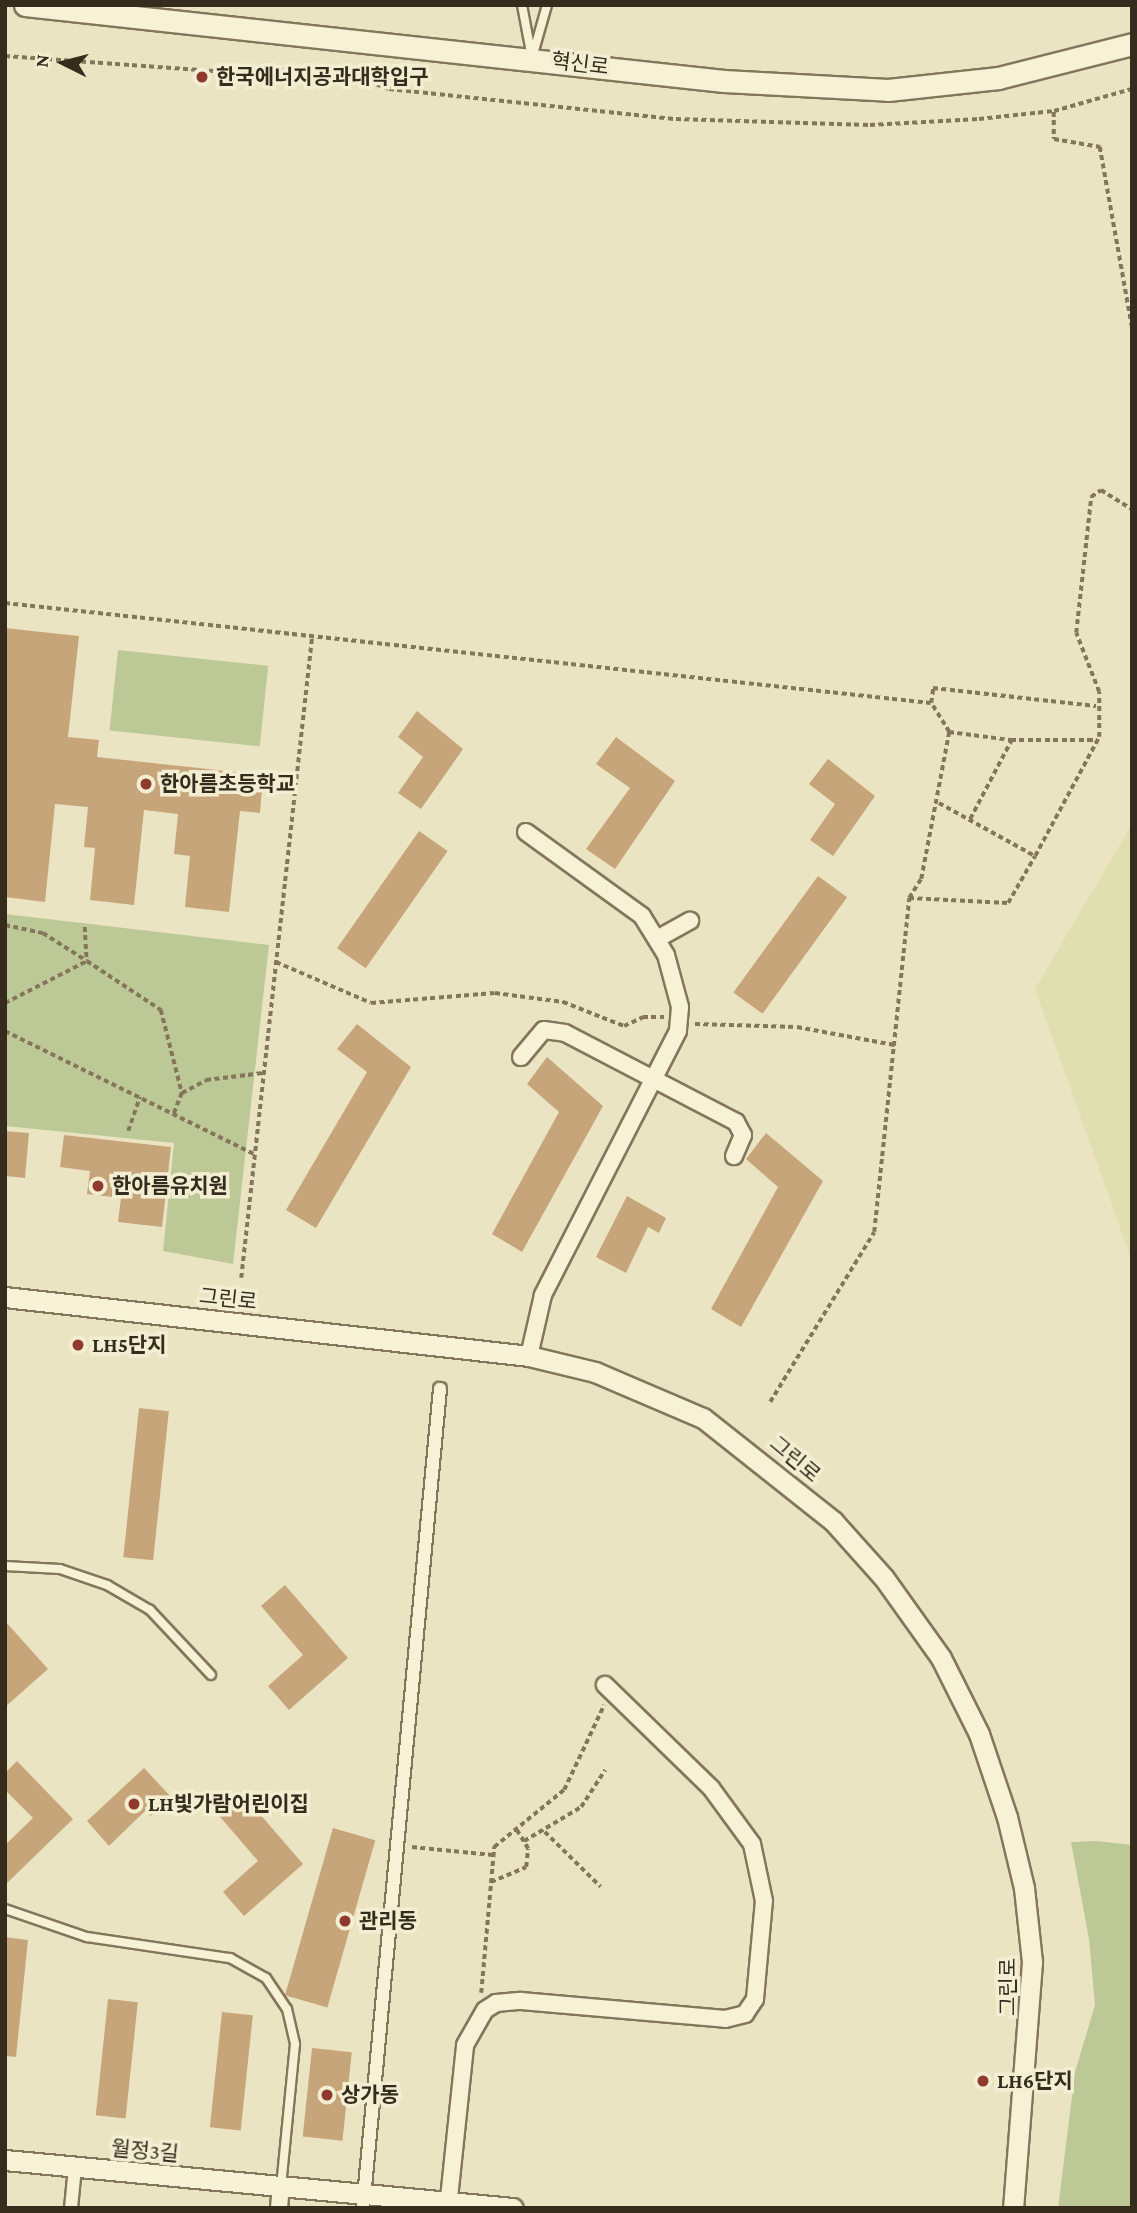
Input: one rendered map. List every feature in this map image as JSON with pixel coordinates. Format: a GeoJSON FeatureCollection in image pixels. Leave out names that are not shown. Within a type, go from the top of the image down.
{"type":"FeatureCollection","features":[{"type":"Feature","properties":{"kind":"main road","name":"혁신로"},"geometry":{"type":"LineString","coordinates":[[25,5],[532,58],[724,81],[888,90],[998,78],[1132,44]]}},
{"type":"Feature","properties":{"kind":"street"},"geometry":{"type":"LineString","coordinates":[[526,832],[642,916],[657,939],[675,977],[679,1019],[655,1079],[543,1295],[529,1356]]}},
{"type":"Feature","properties":{"kind":"street"},"geometry":{"type":"LineString","coordinates":[[657,939],[690,921]]}},
{"type":"Feature","properties":{"kind":"street"},"geometry":{"type":"LineString","coordinates":[[521,1057],[544,1030],[565,1033],[736,1122],[743,1135],[734,1156]]}},
{"type":"Feature","properties":{"kind":"street","name":"그린로"},"geometry":{"type":"LineString","coordinates":[[5,1297],[529,1356],[595,1372],[667,1398],[743,1445],[833,1521],[884,1578],[941,1658],[979,1734],[1024,1888],[1031,2024],[1013,2208]]}},
{"type":"Feature","properties":{"kind":"street"},"geometry":{"type":"LineString","coordinates":[[364,2201],[440,1389]]}},
{"type":"Feature","properties":{"kind":"street"},"geometry":{"type":"LineString","coordinates":[[448,2205],[465,2045],[483,2012],[496,2003],[522,2001],[725,2019],[752,2007],[764,1901],[752,1844],[711,1788],[609,1688]]}},
{"type":"Feature","properties":{"kind":"street","name":"월정3길"},"geometry":{"type":"LineString","coordinates":[[5,2160],[281,2187],[364,2201],[513,2208]]}},
{"type":"Feature","properties":{"kind":"street"},"geometry":{"type":"LineString","coordinates":[[71,2208],[75,2167]]}},
{"type":"Feature","properties":{"kind":"street"},"geometry":{"type":"LineString","coordinates":[[279,2208],[281,2187]]}},
{"type":"Feature","properties":{"kind":"lane"},"geometry":{"type":"LineString","coordinates":[[522,5],[532,58]]}},
{"type":"Feature","properties":{"kind":"lane"},"geometry":{"type":"LineString","coordinates":[[532,58],[547,5]]}},
{"type":"Feature","properties":{"kind":"lane"},"geometry":{"type":"LineString","coordinates":[[5,1566],[60,1569],[107,1584],[150,1610],[211,1675]]}},
{"type":"Feature","properties":{"kind":"lane"},"geometry":{"type":"LineString","coordinates":[[5,1909],[86,1937],[230,1958],[266,1978],[287,2009],[295,2044],[281,2187]]}},
{"type":"Feature","properties":{"kind":"path"},"geometry":{"type":"LineString","coordinates":[[5,56],[227,72],[290,70],[353,76],[389,89],[676,119],[870,125],[1054,111],[1132,89]]}},
{"type":"Feature","properties":{"kind":"path"},"geometry":{"type":"LineString","coordinates":[[1054,111],[1054,139],[1100,147],[1132,327]]}},
{"type":"Feature","properties":{"kind":"path"},"geometry":{"type":"LineString","coordinates":[[909,898],[1008,903],[1035,856],[1097,740],[1096,706],[1099,692],[1076,633],[1091,497],[1101,490],[1132,509]]}},
{"type":"Feature","properties":{"kind":"path"},"geometry":{"type":"LineString","coordinates":[[5,603],[931,703]]}},
{"type":"Feature","properties":{"kind":"path"},"geometry":{"type":"LineString","coordinates":[[241,1278],[313,635]]}},
{"type":"Feature","properties":{"kind":"path"},"geometry":{"type":"LineString","coordinates":[[770,1402],[874,1231],[909,898],[921,879],[939,803],[949,732],[931,703],[933,688],[1096,706]]}},
{"type":"Feature","properties":{"kind":"path"},"geometry":{"type":"LineString","coordinates":[[949,732],[1011,740],[1097,740]]}},
{"type":"Feature","properties":{"kind":"path"},"geometry":{"type":"LineString","coordinates":[[970,819],[1011,740]]}},
{"type":"Feature","properties":{"kind":"path"},"geometry":{"type":"LineString","coordinates":[[939,803],[1035,856]]}},
{"type":"Feature","properties":{"kind":"path"},"geometry":{"type":"LineString","coordinates":[[5,925],[43,933],[161,1010],[183,1093]]}},
{"type":"Feature","properties":{"kind":"path"},"geometry":{"type":"LineString","coordinates":[[85,927],[87,961]]}},
{"type":"Feature","properties":{"kind":"path"},"geometry":{"type":"LineString","coordinates":[[5,1003],[87,961]]}},
{"type":"Feature","properties":{"kind":"path"},"geometry":{"type":"LineString","coordinates":[[276,962],[371,1003],[495,993],[563,1002],[624,1026],[643,1017],[679,1019],[708,1027],[797,1027],[894,1045]]}},
{"type":"Feature","properties":{"kind":"path"},"geometry":{"type":"LineString","coordinates":[[5,1031],[254,1154]]}},
{"type":"Feature","properties":{"kind":"path"},"geometry":{"type":"LineString","coordinates":[[174,1114],[183,1093],[206,1080],[263,1073]]}},
{"type":"Feature","properties":{"kind":"path"},"geometry":{"type":"LineString","coordinates":[[128,1130],[140,1097]]}},
{"type":"Feature","properties":{"kind":"path"},"geometry":{"type":"LineString","coordinates":[[483,2012],[494,1846],[564,1790],[609,1688]]}},
{"type":"Feature","properties":{"kind":"path"},"geometry":{"type":"LineString","coordinates":[[524,1841],[581,1807],[605,1770]]}},
{"type":"Feature","properties":{"kind":"path"},"geometry":{"type":"LineString","coordinates":[[491,1882],[527,1867],[524,1841],[516,1829]]}},
{"type":"Feature","properties":{"kind":"path"},"geometry":{"type":"LineString","coordinates":[[544,1831],[601,1887]]}},
{"type":"Feature","properties":{"kind":"path"},"geometry":{"type":"LineString","coordinates":[[397,1846],[493,1855]]}},
{"type":"Feature","properties":{"kind":"green space"},"geometry":{"type":"Polygon","coordinates":[[[118,650],[268,666],[260,746],[110,731],[118,650]]]}},
{"type":"Feature","properties":{"kind":"green space"},"geometry":{"type":"Polygon","coordinates":[[[1132,824],[1132,1261],[1035,989],[1132,824]]]}},
{"type":"Feature","properties":{"kind":"green space"},"geometry":{"type":"Polygon","coordinates":[[[5,914],[269,945],[233,1264],[163,1251],[174,1143],[5,1126],[5,914]]]}},
{"type":"Feature","properties":{"kind":"green space"},"geometry":{"type":"Polygon","coordinates":[[[1097,1841],[1132,1845],[1132,2208],[1058,2208],[1075,2072],[1095,2005],[1089,1939],[1071,1842],[1097,1841]]]}},
{"type":"Feature","properties":{"kind":"building"},"geometry":{"type":"Polygon","coordinates":[[[5,628],[79,636],[68,737],[99,740],[97,757],[263,775],[260,813],[240,811],[229,912],[185,907],[190,856],[174,854],[178,814],[144,810],[134,905],[90,900],[95,848],[84,847],[88,807],[55,804],[45,902],[5,897],[5,628]]]}},
{"type":"Feature","properties":{"kind":"building"},"geometry":{"type":"Polygon","coordinates":[[[417,711],[463,749],[421,809],[398,793],[423,757],[398,737],[417,711]]]}},
{"type":"Feature","properties":{"kind":"building"},"geometry":{"type":"Polygon","coordinates":[[[616,737],[675,781],[615,869],[586,849],[630,788],[596,764],[616,737]]]}},
{"type":"Feature","properties":{"kind":"building"},"geometry":{"type":"Polygon","coordinates":[[[828,759],[875,796],[833,856],[810,840],[835,804],[809,784],[828,759]]]}},
{"type":"Feature","properties":{"kind":"building"},"geometry":{"type":"Polygon","coordinates":[[[419,831],[448,851],[366,968],[337,948],[419,831]]]}},
{"type":"Feature","properties":{"kind":"building"},"geometry":{"type":"Polygon","coordinates":[[[818,876],[847,897],[762,1014],[733,992],[818,876]]]}},
{"type":"Feature","properties":{"kind":"building"},"geometry":{"type":"Polygon","coordinates":[[[357,1024],[411,1067],[316,1228],[286,1210],[367,1072],[337,1049],[357,1024]]]}},
{"type":"Feature","properties":{"kind":"building"},"geometry":{"type":"Polygon","coordinates":[[[547,1057],[603,1106],[522,1252],[492,1234],[559,1112],[527,1084],[547,1057]]]}},
{"type":"Feature","properties":{"kind":"building"},"geometry":{"type":"Polygon","coordinates":[[[5,1131],[29,1133],[25,1178],[5,1176],[5,1131]]]}},
{"type":"Feature","properties":{"kind":"building"},"geometry":{"type":"Polygon","coordinates":[[[766,1133],[823,1181],[741,1327],[711,1309],[778,1187],[746,1159],[766,1133]]]}},
{"type":"Feature","properties":{"kind":"building"},"geometry":{"type":"Polygon","coordinates":[[[64,1135],[171,1147],[162,1227],[118,1222],[121,1198],[87,1194],[90,1171],[60,1167],[64,1135]]]}},
{"type":"Feature","properties":{"kind":"building"},"geometry":{"type":"Polygon","coordinates":[[[627,1196],[666,1218],[659,1233],[648,1227],[626,1273],[596,1257],[627,1196]]]}},
{"type":"Feature","properties":{"kind":"building"},"geometry":{"type":"Polygon","coordinates":[[[139,1408],[169,1411],[153,1560],[123,1557],[139,1408]]]}},
{"type":"Feature","properties":{"kind":"building"},"geometry":{"type":"Polygon","coordinates":[[[285,1585],[348,1658],[289,1710],[268,1686],[303,1655],[261,1606],[285,1585]]]}},
{"type":"Feature","properties":{"kind":"building"},"geometry":{"type":"Polygon","coordinates":[[[5,1621],[48,1669],[5,1707],[5,1621]]]}},
{"type":"Feature","properties":{"kind":"building"},"geometry":{"type":"Polygon","coordinates":[[[17,1761],[73,1819],[5,1885],[5,1845],[33,1818],[5,1790],[5,1773],[17,1761]]]}},
{"type":"Feature","properties":{"kind":"building","name":"LH빛가람어린이집"},"geometry":{"type":"Polygon","coordinates":[[[144,1768],[171,1797],[151,1816],[145,1811],[109,1846],[87,1821],[144,1768]]]}},
{"type":"Feature","properties":{"kind":"building"},"geometry":{"type":"Polygon","coordinates":[[[240,1791],[303,1864],[244,1916],[223,1892],[258,1861],[216,1812],[240,1791]]]}},
{"type":"Feature","properties":{"kind":"building","name":"관리동"},"geometry":{"type":"Polygon","coordinates":[[[333,1828],[375,1840],[327,2007],[285,1995],[333,1828]]]}},
{"type":"Feature","properties":{"kind":"building"},"geometry":{"type":"Polygon","coordinates":[[[5,1937],[28,1940],[16,2057],[5,2056],[5,1937]]]}},
{"type":"Feature","properties":{"kind":"building"},"geometry":{"type":"Polygon","coordinates":[[[108,1999],[138,2002],[126,2118],[96,2115],[108,1999]]]}},
{"type":"Feature","properties":{"kind":"building"},"geometry":{"type":"Polygon","coordinates":[[[222,2012],[253,2015],[241,2131],[210,2127],[222,2012]]]}},
{"type":"Feature","properties":{"kind":"building","name":"상가동"},"geometry":{"type":"Polygon","coordinates":[[[312,2048],[352,2052],[342,2141],[303,2137],[312,2048]]]}},
{"type":"Feature","properties":{"kind":"place","name":"한국에너지공과대학입구"},"geometry":{"type":"Point","coordinates":[202,77]}},
{"type":"Feature","properties":{"kind":"place","name":"한아름초등학교"},"geometry":{"type":"Point","coordinates":[146,784]}},
{"type":"Feature","properties":{"kind":"place","name":"한아름유치원"},"geometry":{"type":"Point","coordinates":[98,1186]}},
{"type":"Feature","properties":{"kind":"place","name":"LH5단지"},"geometry":{"type":"Point","coordinates":[78,1345]}},
{"type":"Feature","properties":{"kind":"place","name":"LH빛가람어린이집"},"geometry":{"type":"Point","coordinates":[134,1804]}},
{"type":"Feature","properties":{"kind":"place","name":"관리동"},"geometry":{"type":"Point","coordinates":[345,1921]}},
{"type":"Feature","properties":{"kind":"place","name":"LH6단지"},"geometry":{"type":"Point","coordinates":[983,2081]}},
{"type":"Feature","properties":{"kind":"place","name":"상가동"},"geometry":{"type":"Point","coordinates":[327,2095]}}]}
